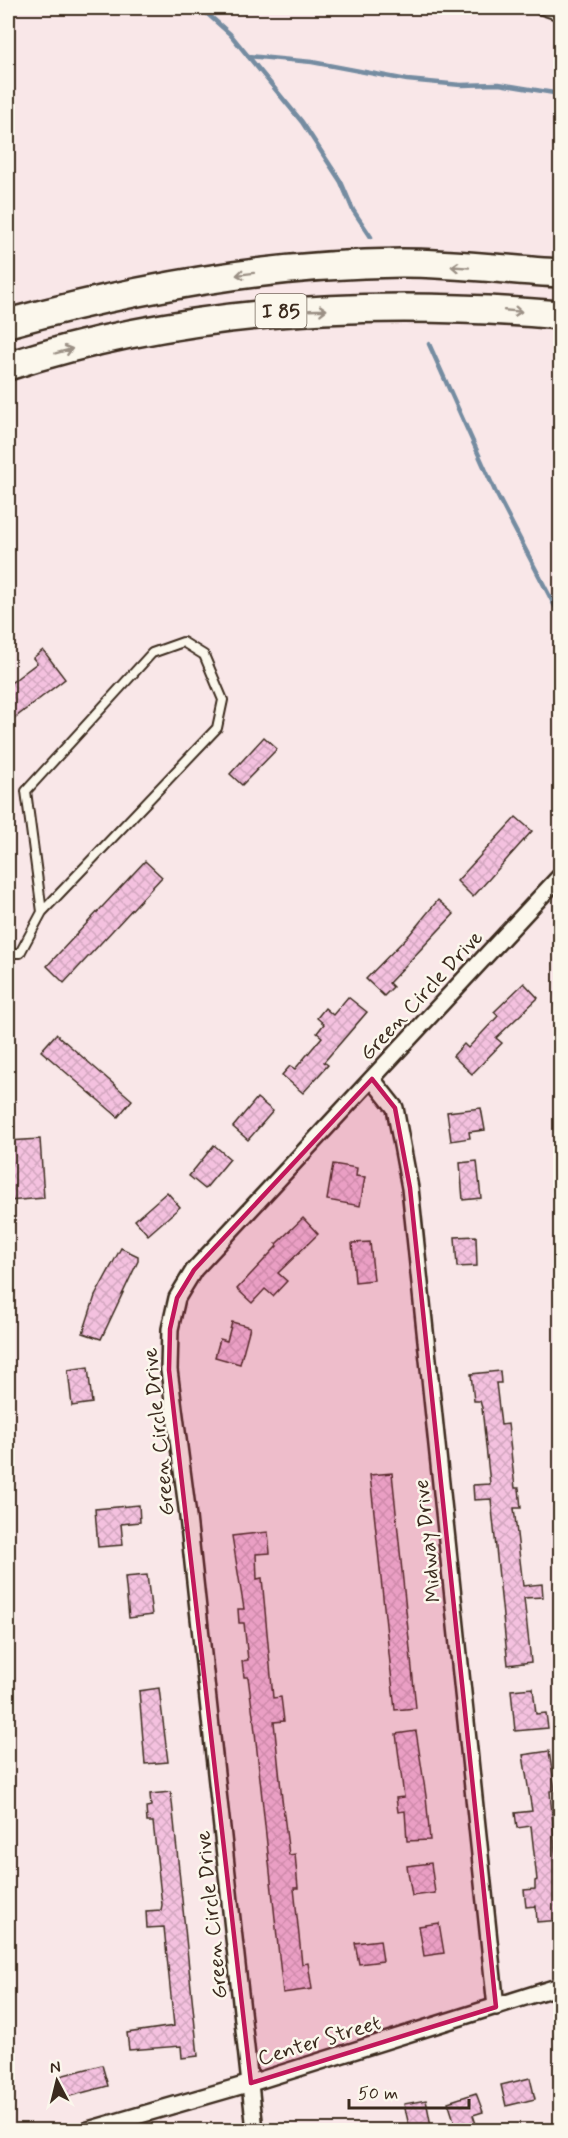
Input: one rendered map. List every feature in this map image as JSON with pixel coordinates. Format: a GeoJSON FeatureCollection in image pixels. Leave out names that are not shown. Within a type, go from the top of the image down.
{"type":"FeatureCollection","features":[{"type":"Feature","properties":{"kind":"highway","name":"I 85"},"geometry":{"type":"LineString","coordinates":[[8,323],[141,290],[244,274],[320,267],[403,263],[561,273]]}},
{"type":"Feature","properties":{"kind":"highway","name":"I 85"},"geometry":{"type":"LineString","coordinates":[[8,366],[87,344],[172,326],[286,311],[403,306],[488,309],[561,315]]}},
{"type":"Feature","properties":{"kind":"street","name":"Green Circle Drive"},"geometry":{"type":"LineString","coordinates":[[255,2130],[169,1370],[170,1329],[177,1299],[194,1269],[561,876]]}},
{"type":"Feature","properties":{"kind":"street","name":"Midway Drive"},"geometry":{"type":"LineString","coordinates":[[372,1079],[394,1108],[410,1188],[496,2007]]}},
{"type":"Feature","properties":{"kind":"street","name":"Center Street"},"geometry":{"type":"LineString","coordinates":[[88,2130],[251,2083],[561,1986]]}},
{"type":"Feature","properties":{"kind":"lane"},"geometry":{"type":"LineString","coordinates":[[536,8],[561,16]]}},
{"type":"Feature","properties":{"kind":"lane"},"geometry":{"type":"LineString","coordinates":[[8,953],[20,953],[42,912],[217,728],[223,700],[204,655],[183,642],[152,653],[26,791],[42,912]]}},
{"type":"Feature","properties":{"kind":"highlighted area"},"geometry":{"type":"Polygon","coordinates":[[[372,1079],[395,1108],[410,1188],[496,2007],[251,2083],[169,1370],[170,1329],[177,1298],[194,1270],[372,1079]]]}},
{"type":"Feature","properties":{"kind":"building"},"geometry":{"type":"Polygon","coordinates":[[[43,650],[65,679],[8,723],[8,685],[37,663],[33,658],[43,650]]]}},
{"type":"Feature","properties":{"kind":"building"},"geometry":{"type":"Polygon","coordinates":[[[264,737],[277,749],[242,785],[230,774],[264,737]]]}},
{"type":"Feature","properties":{"kind":"building"},"geometry":{"type":"Polygon","coordinates":[[[516,817],[532,831],[473,897],[457,881],[516,817]]]}},
{"type":"Feature","properties":{"kind":"building"},"geometry":{"type":"Polygon","coordinates":[[[145,861],[162,877],[64,983],[47,966],[145,861]]]}},
{"type":"Feature","properties":{"kind":"building"},"geometry":{"type":"Polygon","coordinates":[[[438,900],[454,914],[389,983],[393,987],[384,996],[366,979],[410,934],[438,900]]]}},
{"type":"Feature","properties":{"kind":"building"},"geometry":{"type":"Polygon","coordinates":[[[524,983],[538,998],[496,1038],[502,1043],[472,1074],[453,1056],[464,1044],[468,1048],[498,1016],[494,1012],[524,983]]]}},
{"type":"Feature","properties":{"kind":"building"},"geometry":{"type":"Polygon","coordinates":[[[348,997],[367,1012],[324,1062],[328,1065],[303,1093],[282,1075],[290,1066],[295,1069],[322,1037],[317,1033],[324,1024],[317,1018],[325,1008],[333,1015],[348,997]]]}},
{"type":"Feature","properties":{"kind":"building"},"geometry":{"type":"Polygon","coordinates":[[[56,1034],[132,1100],[118,1117],[41,1051],[56,1034]]]}},
{"type":"Feature","properties":{"kind":"building"},"geometry":{"type":"Polygon","coordinates":[[[257,1098],[273,1111],[248,1140],[233,1127],[257,1098]]]}},
{"type":"Feature","properties":{"kind":"building"},"geometry":{"type":"Polygon","coordinates":[[[481,1108],[485,1130],[469,1132],[470,1138],[451,1141],[447,1112],[481,1108]]]}},
{"type":"Feature","properties":{"kind":"building"},"geometry":{"type":"Polygon","coordinates":[[[40,1139],[44,1198],[8,1201],[8,1141],[40,1139]]]}},
{"type":"Feature","properties":{"kind":"building"},"geometry":{"type":"Polygon","coordinates":[[[214,1145],[230,1159],[205,1189],[189,1176],[214,1145]]]}},
{"type":"Feature","properties":{"kind":"building"},"geometry":{"type":"Polygon","coordinates":[[[477,1161],[481,1198],[463,1200],[460,1163],[477,1161]]]}},
{"type":"Feature","properties":{"kind":"building"},"geometry":{"type":"Polygon","coordinates":[[[333,1164],[357,1168],[356,1176],[365,1177],[360,1206],[327,1200],[333,1164]]]}},
{"type":"Feature","properties":{"kind":"building"},"geometry":{"type":"Polygon","coordinates":[[[167,1192],[180,1207],[148,1235],[135,1220],[167,1192]]]}},
{"type":"Feature","properties":{"kind":"building"},"geometry":{"type":"Polygon","coordinates":[[[303,1218],[318,1234],[278,1273],[287,1281],[273,1296],[265,1289],[252,1303],[237,1289],[277,1246],[276,1244],[303,1218]]]}},
{"type":"Feature","properties":{"kind":"building"},"geometry":{"type":"Polygon","coordinates":[[[476,1236],[477,1266],[457,1267],[455,1237],[476,1236]]]}},
{"type":"Feature","properties":{"kind":"building"},"geometry":{"type":"Polygon","coordinates":[[[370,1242],[374,1280],[355,1282],[352,1243],[370,1242]]]}},
{"type":"Feature","properties":{"kind":"building"},"geometry":{"type":"Polygon","coordinates":[[[121,1248],[138,1256],[138,1261],[101,1339],[83,1333],[95,1296],[121,1248]]]}},
{"type":"Feature","properties":{"kind":"building"},"geometry":{"type":"Polygon","coordinates":[[[232,1322],[250,1327],[240,1364],[215,1357],[220,1339],[227,1341],[232,1322]]]}},
{"type":"Feature","properties":{"kind":"building"},"geometry":{"type":"Polygon","coordinates":[[[88,1367],[92,1403],[72,1406],[68,1370],[88,1367]]]}},
{"type":"Feature","properties":{"kind":"building"},"geometry":{"type":"Polygon","coordinates":[[[500,1371],[501,1383],[496,1383],[501,1425],[508,1424],[515,1488],[519,1488],[521,1508],[514,1508],[523,1586],[542,1584],[543,1597],[524,1598],[531,1662],[508,1665],[491,1499],[474,1500],[473,1485],[490,1484],[482,1408],[480,1401],[474,1401],[471,1374],[500,1371]]]}},
{"type":"Feature","properties":{"kind":"building"},"geometry":{"type":"Polygon","coordinates":[[[392,1473],[416,1708],[395,1710],[370,1475],[392,1473]]]}},
{"type":"Feature","properties":{"kind":"building"},"geometry":{"type":"Polygon","coordinates":[[[139,1505],[140,1522],[121,1524],[123,1545],[98,1547],[95,1509],[139,1505]]]}},
{"type":"Feature","properties":{"kind":"building"},"geometry":{"type":"Polygon","coordinates":[[[268,1532],[270,1553],[256,1554],[257,1579],[262,1578],[273,1698],[281,1697],[284,1721],[274,1722],[282,1799],[289,1855],[295,1854],[298,1888],[294,1888],[302,1964],[308,1963],[312,1989],[283,1993],[254,1723],[248,1677],[244,1677],[242,1661],[248,1660],[244,1623],[239,1623],[238,1609],[244,1609],[232,1536],[268,1532]]]}},
{"type":"Feature","properties":{"kind":"building"},"geometry":{"type":"Polygon","coordinates":[[[147,1575],[152,1615],[129,1618],[125,1577],[147,1575]]]}},
{"type":"Feature","properties":{"kind":"building"},"geometry":{"type":"Polygon","coordinates":[[[159,1688],[168,1762],[145,1764],[139,1691],[159,1688]]]}},
{"type":"Feature","properties":{"kind":"building"},"geometry":{"type":"Polygon","coordinates":[[[533,1688],[536,1714],[546,1713],[548,1728],[515,1731],[511,1690],[533,1688]]]}},
{"type":"Feature","properties":{"kind":"building"},"geometry":{"type":"Polygon","coordinates":[[[416,1731],[430,1840],[407,1841],[405,1811],[398,1812],[396,1798],[404,1797],[396,1734],[416,1731]]]}},
{"type":"Feature","properties":{"kind":"building"},"geometry":{"type":"Polygon","coordinates":[[[549,1751],[555,1790],[550,1791],[561,1920],[537,1922],[536,1906],[526,1907],[524,1890],[535,1889],[537,1880],[531,1826],[517,1828],[515,1813],[532,1811],[523,1755],[549,1751]]]}},
{"type":"Feature","properties":{"kind":"building"},"geometry":{"type":"Polygon","coordinates":[[[171,1792],[198,2056],[182,2058],[181,2046],[129,2050],[127,2033],[174,2026],[164,1927],[147,1928],[146,1911],[161,1910],[162,1905],[153,1822],[147,1822],[146,1807],[151,1806],[150,1794],[171,1792]]]}},
{"type":"Feature","properties":{"kind":"building"},"geometry":{"type":"Polygon","coordinates":[[[431,1863],[435,1893],[412,1896],[407,1866],[431,1863]]]}},
{"type":"Feature","properties":{"kind":"building"},"geometry":{"type":"Polygon","coordinates":[[[439,1923],[444,1953],[424,1956],[419,1926],[439,1923]]]}},
{"type":"Feature","properties":{"kind":"building"},"geometry":{"type":"Polygon","coordinates":[[[380,1940],[383,1961],[359,1964],[355,1943],[380,1940]]]}},
{"type":"Feature","properties":{"kind":"building"},"geometry":{"type":"Polygon","coordinates":[[[102,2065],[108,2086],[66,2097],[60,2076],[102,2065]]]}},
{"type":"Feature","properties":{"kind":"building"},"geometry":{"type":"Polygon","coordinates":[[[530,2078],[535,2099],[506,2106],[501,2085],[530,2078]]]}},
{"type":"Feature","properties":{"kind":"building"},"geometry":{"type":"Polygon","coordinates":[[[476,2093],[483,2112],[473,2115],[476,2124],[457,2130],[448,2102],[476,2093]]]}},
{"type":"Feature","properties":{"kind":"building"},"geometry":{"type":"Polygon","coordinates":[[[426,2100],[431,2126],[410,2130],[404,2104],[426,2100]]]}},
{"type":"Feature","properties":{"kind":"waterway"},"geometry":{"type":"LineString","coordinates":[[201,8],[230,34],[302,122],[341,182],[353,210],[371,237]]}},
{"type":"Feature","properties":{"kind":"waterway"},"geometry":{"type":"LineString","coordinates":[[248,56],[312,62],[407,80],[461,85],[499,84],[560,94]]}},
{"type":"Feature","properties":{"kind":"waterway"},"geometry":{"type":"LineString","coordinates":[[429,344],[495,491],[560,616]]}}]}
